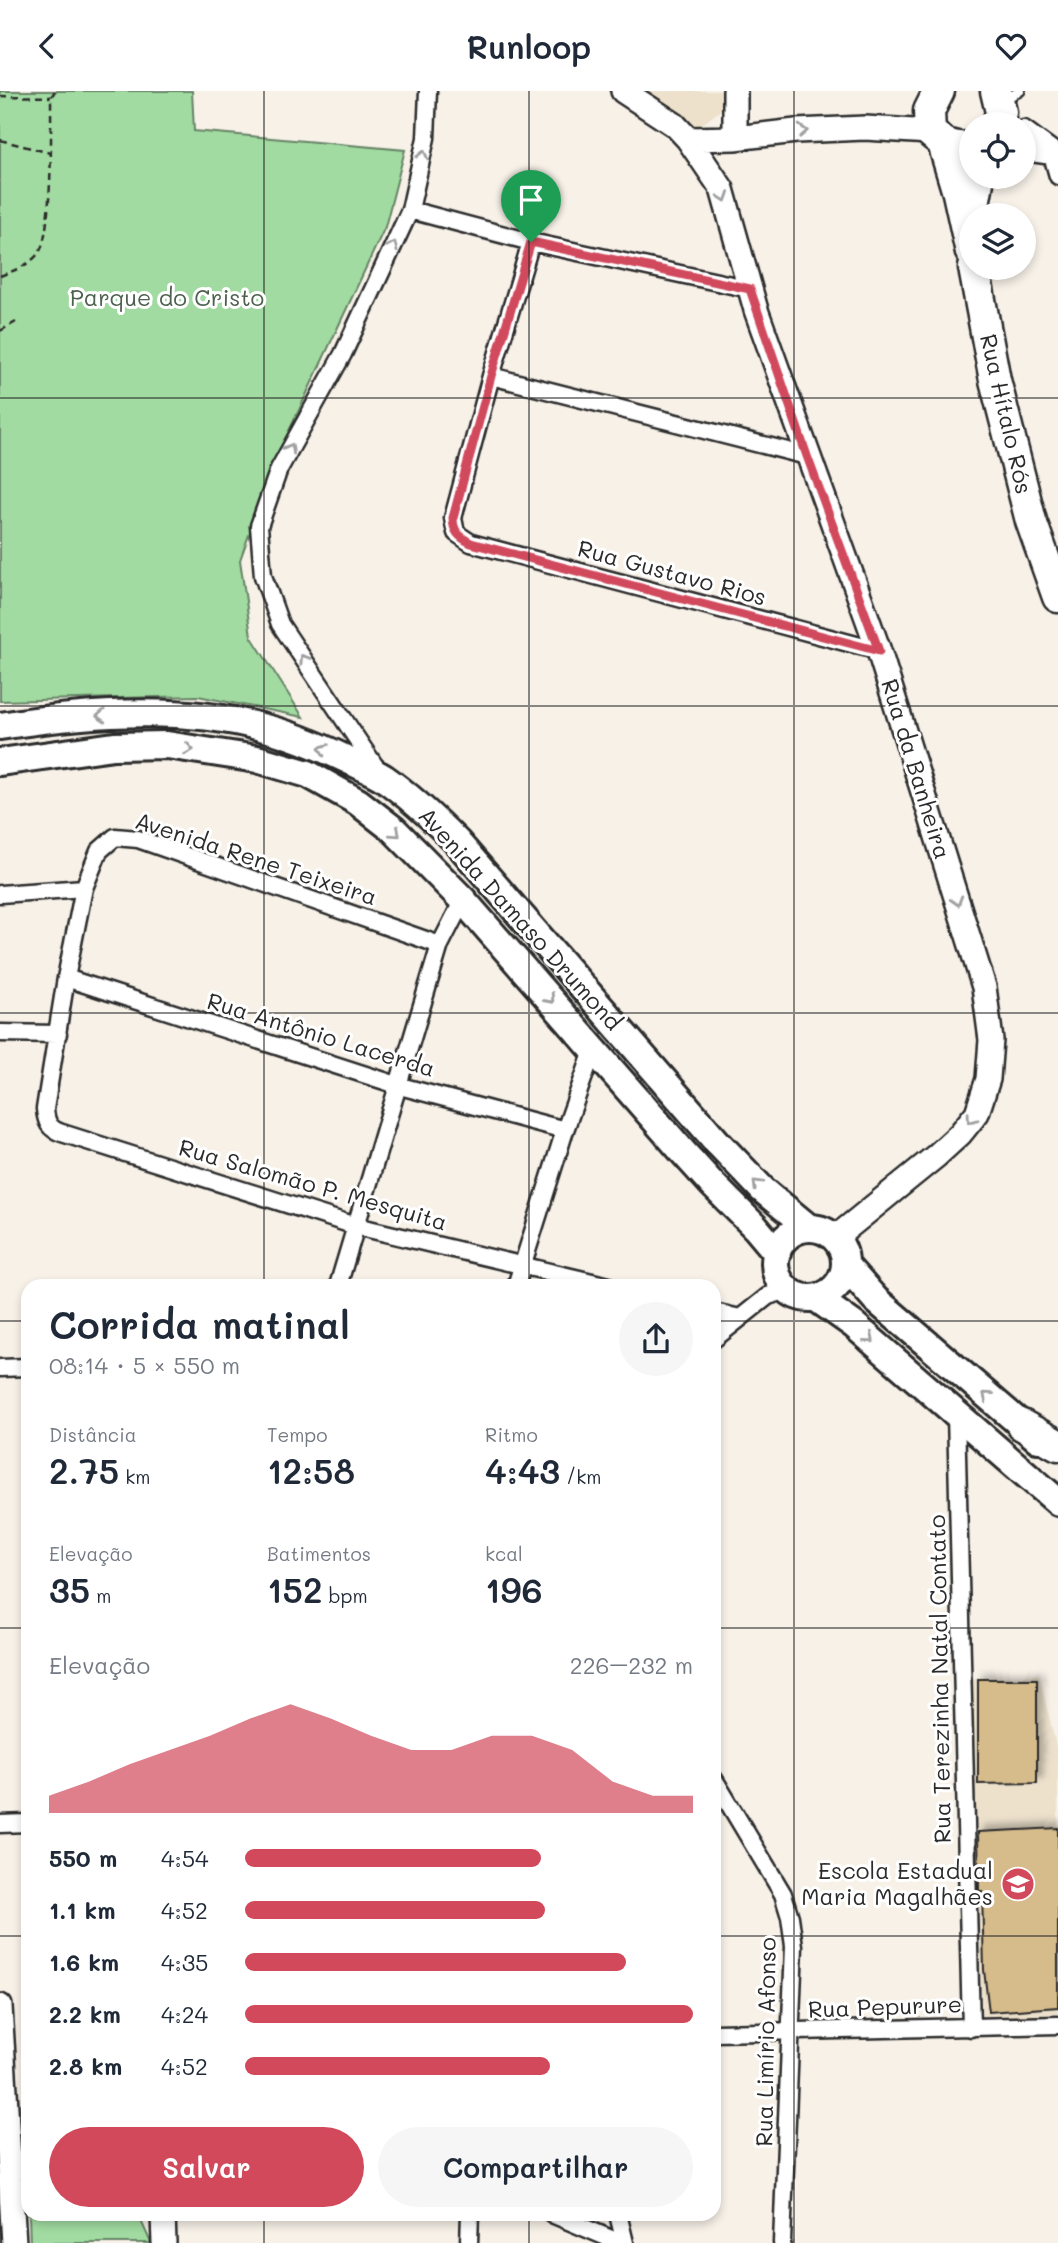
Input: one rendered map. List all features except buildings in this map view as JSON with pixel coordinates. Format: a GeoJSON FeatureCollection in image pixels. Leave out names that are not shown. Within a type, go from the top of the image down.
{"type":"FeatureCollection","features":[{"type":"Feature","properties":{"kind":"highway"},"geometry":{"type":"LineString","coordinates":[[939,91],[929,111],[948,141]]}},
{"type":"Feature","properties":{"kind":"highway","name":"Rua Hítalo Rós"},"geometry":{"type":"LineString","coordinates":[[948,141],[961,203]]}},
{"type":"Feature","properties":{"kind":"highway","name":"Rua Hítalo Rós"},"geometry":{"type":"LineString","coordinates":[[979,280],[995,380],[1031,521],[1058,597]]}},
{"type":"Feature","properties":{"kind":"highway"},"geometry":{"type":"LineString","coordinates":[[1022,1425],[1058,1445]]}},
{"type":"Feature","properties":{"kind":"main road","name":"Avenida Damaso Drumond"},"geometry":{"type":"LineString","coordinates":[[0,726],[46,719],[132,715],[205,716],[260,726],[328,750],[383,777],[423,808],[457,842],[718,1143],[763,1190],[809,1228]]}},
{"type":"Feature","properties":{"kind":"main road","name":"Avenida Damaso Drumond"},"geometry":{"type":"LineString","coordinates":[[0,762],[114,746],[167,745],[257,759],[308,774],[358,802],[394,830],[463,900],[682,1151],[777,1253]]}},
{"type":"Feature","properties":{"kind":"main road"},"geometry":{"type":"LineString","coordinates":[[809,1228],[819,1229],[835,1238],[845,1256],[839,1284],[824,1296],[816,1298],[805,1298],[787,1290],[776,1273],[780,1245],[792,1233],[809,1228]]}},
{"type":"Feature","properties":{"kind":"main road"},"geometry":{"type":"LineString","coordinates":[[845,1266],[876,1300],[1058,1456]]}},
{"type":"Feature","properties":{"kind":"main road"},"geometry":{"type":"LineString","coordinates":[[816,1298],[853,1325],[1058,1502]]}},
{"type":"Feature","properties":{"kind":"street","name":"Rua da Banheira"},"geometry":{"type":"LineString","coordinates":[[623,91],[675,125],[688,139],[722,189],[750,289],[807,456],[879,651],[984,987],[991,1040],[988,1079],[977,1113],[960,1134],[835,1238]]}},
{"type":"Feature","properties":{"kind":"street"},"geometry":{"type":"LineString","coordinates":[[734,91],[735,138]]}},
{"type":"Feature","properties":{"kind":"street"},"geometry":{"type":"LineString","coordinates":[[383,777],[280,624],[263,576],[259,526],[279,469],[343,354],[410,210],[426,138],[430,94]]}},
{"type":"Feature","properties":{"kind":"street"},"geometry":{"type":"LineString","coordinates":[[1008,111],[1055,153],[1058,176]]}},
{"type":"Feature","properties":{"kind":"street"},"geometry":{"type":"LineString","coordinates":[[688,139],[865,128],[948,141]]}},
{"type":"Feature","properties":{"kind":"street"},"geometry":{"type":"LineString","coordinates":[[1036,152],[1055,153]]}},
{"type":"Feature","properties":{"kind":"street"},"geometry":{"type":"LineString","coordinates":[[410,210],[531,242],[750,289]]}},
{"type":"Feature","properties":{"kind":"street"},"geometry":{"type":"LineString","coordinates":[[531,242],[491,376],[807,456]]}},
{"type":"Feature","properties":{"kind":"street","name":"Rua Gustavo Rios"},"geometry":{"type":"LineString","coordinates":[[491,376],[453,518],[456,533],[471,543],[879,651]]}},
{"type":"Feature","properties":{"kind":"street","name":"Avenida Rene Teixeira"},"geometry":{"type":"LineString","coordinates":[[50,1126],[45,1109],[84,888],[99,851],[115,838],[138,839],[440,945]]}},
{"type":"Feature","properties":{"kind":"street"},"geometry":{"type":"LineString","coordinates":[[0,894],[84,888]]}},
{"type":"Feature","properties":{"kind":"street"},"geometry":{"type":"LineString","coordinates":[[340,1279],[440,945],[463,900]]}},
{"type":"Feature","properties":{"kind":"street","name":"Rua Antônio Lacerda"},"geometry":{"type":"LineString","coordinates":[[66,978],[400,1086],[565,1130]]}},
{"type":"Feature","properties":{"kind":"street"},"geometry":{"type":"LineString","coordinates":[[0,1033],[58,1034]]}},
{"type":"Feature","properties":{"kind":"street"},"geometry":{"type":"LineString","coordinates":[[518,1279],[594,1048]]}},
{"type":"Feature","properties":{"kind":"street","name":"Rua Salomão P. Mesquita"},"geometry":{"type":"LineString","coordinates":[[50,1126],[62,1133],[356,1226],[580,1279]]}},
{"type":"Feature","properties":{"kind":"street"},"geometry":{"type":"LineString","coordinates":[[721,1333],[768,1296],[787,1290]]}},
{"type":"Feature","properties":{"kind":"street"},"geometry":{"type":"LineString","coordinates":[[721,1314],[740,1318]]}},
{"type":"Feature","properties":{"kind":"street"},"geometry":{"type":"LineString","coordinates":[[0,1368],[21,1367]]}},
{"type":"Feature","properties":{"kind":"street","name":"Rua Terezinha Natal Contato"},"geometry":{"type":"LineString","coordinates":[[956,1414],[971,2028]]}},
{"type":"Feature","properties":{"kind":"street","name":"Rua Limírio Afonso"},"geometry":{"type":"LineString","coordinates":[[721,1791],[783,1894],[794,1946],[782,2243]]}},
{"type":"Feature","properties":{"kind":"street"},"geometry":{"type":"LineString","coordinates":[[0,1824],[21,1823]]}},
{"type":"Feature","properties":{"kind":"street"},"geometry":{"type":"LineString","coordinates":[[0,2007],[17,2131],[13,2199],[14,2243]]}},
{"type":"Feature","properties":{"kind":"street","name":"Rua Pepurure"},"geometry":{"type":"LineString","coordinates":[[721,2033],[1058,2025]]}},
{"type":"Feature","properties":{"kind":"street"},"geometry":{"type":"LineString","coordinates":[[163,2221],[164,2243]]}},
{"type":"Feature","properties":{"kind":"street"},"geometry":{"type":"LineString","coordinates":[[469,2243],[470,2221]]}},
{"type":"Feature","properties":{"kind":"street"},"geometry":{"type":"LineString","coordinates":[[569,2221],[623,2243]]}},
{"type":"Feature","properties":{"kind":"street"},"geometry":{"type":"LineString","coordinates":[[619,2221],[623,2243]]}},
{"type":"Feature","properties":{"kind":"lane"},"geometry":{"type":"LineString","coordinates":[[13,2199],[21,2187]]}},
{"type":"Feature","properties":{"kind":"path"},"geometry":{"type":"LineString","coordinates":[[0,276],[26,264],[39,253],[46,232],[51,97],[55,91]]}},
{"type":"Feature","properties":{"kind":"path"},"geometry":{"type":"LineString","coordinates":[[0,96],[51,97]]}},
{"type":"Feature","properties":{"kind":"path"},"geometry":{"type":"LineString","coordinates":[[0,140],[50,153]]}},
{"type":"Feature","properties":{"kind":"path"},"geometry":{"type":"LineString","coordinates":[[0,331],[16,322]]}},
{"type":"Feature","properties":{"kind":"shaded area"},"geometry":{"type":"Polygon","coordinates":[[[637,91],[726,91],[727,105],[695,130],[637,91]]]}},
{"type":"Feature","properties":{"kind":"shaded area","name":"Escola Estadual Maria Magalhães"},"geometry":{"type":"Polygon","coordinates":[[[1039,1675],[1058,1754],[1058,2014],[982,2019],[972,1678],[1039,1675]]]}},
{"type":"Feature","properties":{"kind":"green space","name":"Parque do Cristo"},"geometry":{"type":"Polygon","coordinates":[[[0,91],[192,91],[194,131],[405,150],[385,227],[276,459],[240,560],[251,636],[303,717],[198,696],[0,701],[0,91]]]}},
{"type":"Feature","properties":{"kind":"green space"},"geometry":{"type":"Polygon","coordinates":[[[29,2221],[141,2221],[151,2243],[30,2243],[29,2221]]]}},
{"type":"Feature","properties":{"kind":"place","name":"Escola Estadual Maria Magalhães"},"geometry":{"type":"Point","coordinates":[1018,1884]}},
{"type":"Feature","properties":{"kind":"route"},"geometry":{"type":"LineString","coordinates":[[531,242],[750,289],[807,456],[879,651],[471,543],[456,533],[453,518],[531,242]]}}]}
